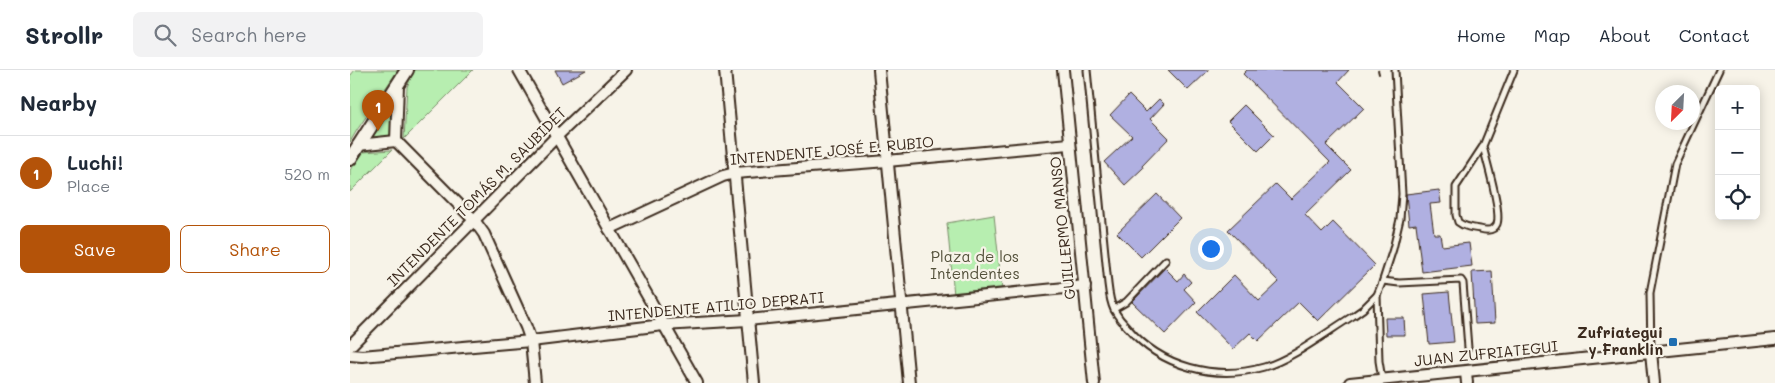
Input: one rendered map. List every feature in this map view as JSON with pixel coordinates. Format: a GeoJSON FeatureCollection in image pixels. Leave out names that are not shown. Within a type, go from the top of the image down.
{"type":"FeatureCollection","features":[{"type":"Feature","properties":{"kind":"street"},"geometry":{"type":"LineString","coordinates":[[350,159],[407,70]]}},
{"type":"Feature","properties":{"kind":"street"},"geometry":{"type":"LineString","coordinates":[[519,70],[697,383]]}},
{"type":"Feature","properties":{"kind":"street","name":"INTENDENTE TOMÁS M. SAUBIDET"},"geometry":{"type":"LineString","coordinates":[[350,346],[557,136],[626,70]]}},
{"type":"Feature","properties":{"kind":"street"},"geometry":{"type":"LineString","coordinates":[[725,70],[754,383]]}},
{"type":"Feature","properties":{"kind":"street"},"geometry":{"type":"LineString","coordinates":[[879,70],[909,383]]}},
{"type":"Feature","properties":{"kind":"street","name":"GUILLERMO MANSO"},"geometry":{"type":"LineString","coordinates":[[1063,70],[1094,383]]}},
{"type":"Feature","properties":{"kind":"street"},"geometry":{"type":"LineString","coordinates":[[399,82],[396,141],[474,220],[484,234],[531,341],[535,383]]}},
{"type":"Feature","properties":{"kind":"street"},"geometry":{"type":"LineString","coordinates":[[358,145],[396,141]]}},
{"type":"Feature","properties":{"kind":"street","name":"INTENDENTE JOSÉ E. RUBIO"},"geometry":{"type":"LineString","coordinates":[[609,229],[723,176],[734,173],[1069,144]]}},
{"type":"Feature","properties":{"kind":"street","name":"INTENDENTE ATILIO DEPRATI"},"geometry":{"type":"LineString","coordinates":[[350,355],[362,356],[531,341],[663,326],[748,320],[1085,286]]}},
{"type":"Feature","properties":{"kind":"street","name":"JUAN ZUFRIATEGUI"},"geometry":{"type":"LineString","coordinates":[[1350,383],[1775,339]]}},
{"type":"Feature","properties":{"kind":"street"},"geometry":{"type":"LineString","coordinates":[[1651,352],[1654,383]]}},
{"type":"Feature","properties":{"kind":"street"},"geometry":{"type":"LineString","coordinates":[[1466,372],[1467,383]]}},
{"type":"Feature","properties":{"kind":"lane"},"geometry":{"type":"LineString","coordinates":[[1087,70],[1108,284],[1114,310],[1142,344],[1161,356],[1179,365],[1222,373],[1246,371],[1280,361],[1353,316],[1377,295],[1383,281],[1400,219],[1402,194],[1395,70]]}},
{"type":"Feature","properties":{"kind":"lane"},"geometry":{"type":"LineString","coordinates":[[1483,146],[1494,189],[1498,218],[1495,227],[1491,230],[1463,226],[1458,222],[1456,214],[1456,187],[1483,146],[1514,70]]}},
{"type":"Feature","properties":{"kind":"lane"},"geometry":{"type":"LineString","coordinates":[[1651,352],[1650,293],[1676,164],[1719,70]]}},
{"type":"Feature","properties":{"kind":"lane"},"geometry":{"type":"LineString","coordinates":[[1114,310],[1126,302],[1166,260]]}},
{"type":"Feature","properties":{"kind":"lane"},"geometry":{"type":"LineString","coordinates":[[1383,281],[1399,283],[1461,280],[1464,283],[1468,348]]}},
{"type":"Feature","properties":{"kind":"lane"},"geometry":{"type":"LineString","coordinates":[[1377,295],[1379,361],[1382,379]]}},
{"type":"Feature","properties":{"kind":"path"},"geometry":{"type":"LineString","coordinates":[[1378,70],[1380,78]]}},
{"type":"Feature","properties":{"kind":"green space"},"geometry":{"type":"Polygon","coordinates":[[[355,70],[398,70],[350,142],[350,76],[355,70]]]}},
{"type":"Feature","properties":{"kind":"green space"},"geometry":{"type":"Polygon","coordinates":[[[414,70],[473,70],[404,139],[407,87],[414,70]]]}},
{"type":"Feature","properties":{"kind":"green space"},"geometry":{"type":"Polygon","coordinates":[[[391,104],[394,107],[391,135],[373,140],[372,136],[391,104]]]}},
{"type":"Feature","properties":{"kind":"green space"},"geometry":{"type":"Polygon","coordinates":[[[392,150],[350,192],[350,170],[363,152],[392,150]]]}},
{"type":"Feature","properties":{"kind":"green space","name":"Plaza de los Intendentes"},"geometry":{"type":"Polygon","coordinates":[[[994,215],[1002,290],[954,295],[947,223],[994,215]]]}},
{"type":"Feature","properties":{"kind":"building"},"geometry":{"type":"Polygon","coordinates":[[[555,70],[586,70],[562,83],[555,70]]]}},
{"type":"Feature","properties":{"kind":"building"},"geometry":{"type":"Polygon","coordinates":[[[1168,70],[1209,70],[1188,90],[1168,70]]]}},
{"type":"Feature","properties":{"kind":"building"},"geometry":{"type":"Polygon","coordinates":[[[1247,70],[1349,70],[1338,82],[1364,108],[1326,145],[1351,170],[1305,215],[1322,233],[1333,222],[1375,265],[1318,321],[1299,302],[1258,341],[1250,333],[1233,349],[1197,312],[1234,275],[1259,301],[1279,282],[1228,230],[1276,184],[1291,199],[1330,162],[1243,74],[1247,70]]]}},
{"type":"Feature","properties":{"kind":"building"},"geometry":{"type":"Polygon","coordinates":[[[1129,95],[1146,112],[1159,99],[1164,104],[1150,119],[1169,138],[1142,166],[1143,168],[1125,185],[1104,162],[1132,136],[1110,115],[1129,95]]]}},
{"type":"Feature","properties":{"kind":"building"},"geometry":{"type":"Polygon","coordinates":[[[1244,105],[1274,135],[1258,151],[1228,121],[1244,105]]]}},
{"type":"Feature","properties":{"kind":"building"},"geometry":{"type":"Polygon","coordinates":[[[1439,190],[1441,203],[1430,204],[1434,234],[1440,234],[1442,246],[1469,243],[1472,266],[1422,272],[1416,224],[1409,225],[1406,194],[1439,190]]]}},
{"type":"Feature","properties":{"kind":"building"},"geometry":{"type":"Polygon","coordinates":[[[1157,194],[1180,218],[1141,257],[1117,233],[1157,194]]]}},
{"type":"Feature","properties":{"kind":"building"},"geometry":{"type":"Polygon","coordinates":[[[1165,268],[1178,281],[1184,274],[1191,282],[1184,289],[1196,302],[1165,334],[1132,302],[1165,268]]]}},
{"type":"Feature","properties":{"kind":"building"},"geometry":{"type":"Polygon","coordinates":[[[1492,271],[1495,323],[1475,324],[1472,272],[1492,271]]]}},
{"type":"Feature","properties":{"kind":"building"},"geometry":{"type":"Polygon","coordinates":[[[1449,292],[1454,342],[1429,344],[1424,294],[1449,292]]]}},
{"type":"Feature","properties":{"kind":"building"},"geometry":{"type":"Polygon","coordinates":[[[1385,318],[1404,318],[1405,335],[1386,335],[1385,318]]]}},
{"type":"Feature","properties":{"kind":"place","name":"Luchi!"},"geometry":{"type":"Point","coordinates":[378,131]}},
{"type":"Feature","properties":{"kind":"place","name":"Zufriategui y Franklin"},"geometry":{"type":"Point","coordinates":[1673,342]}}]}
